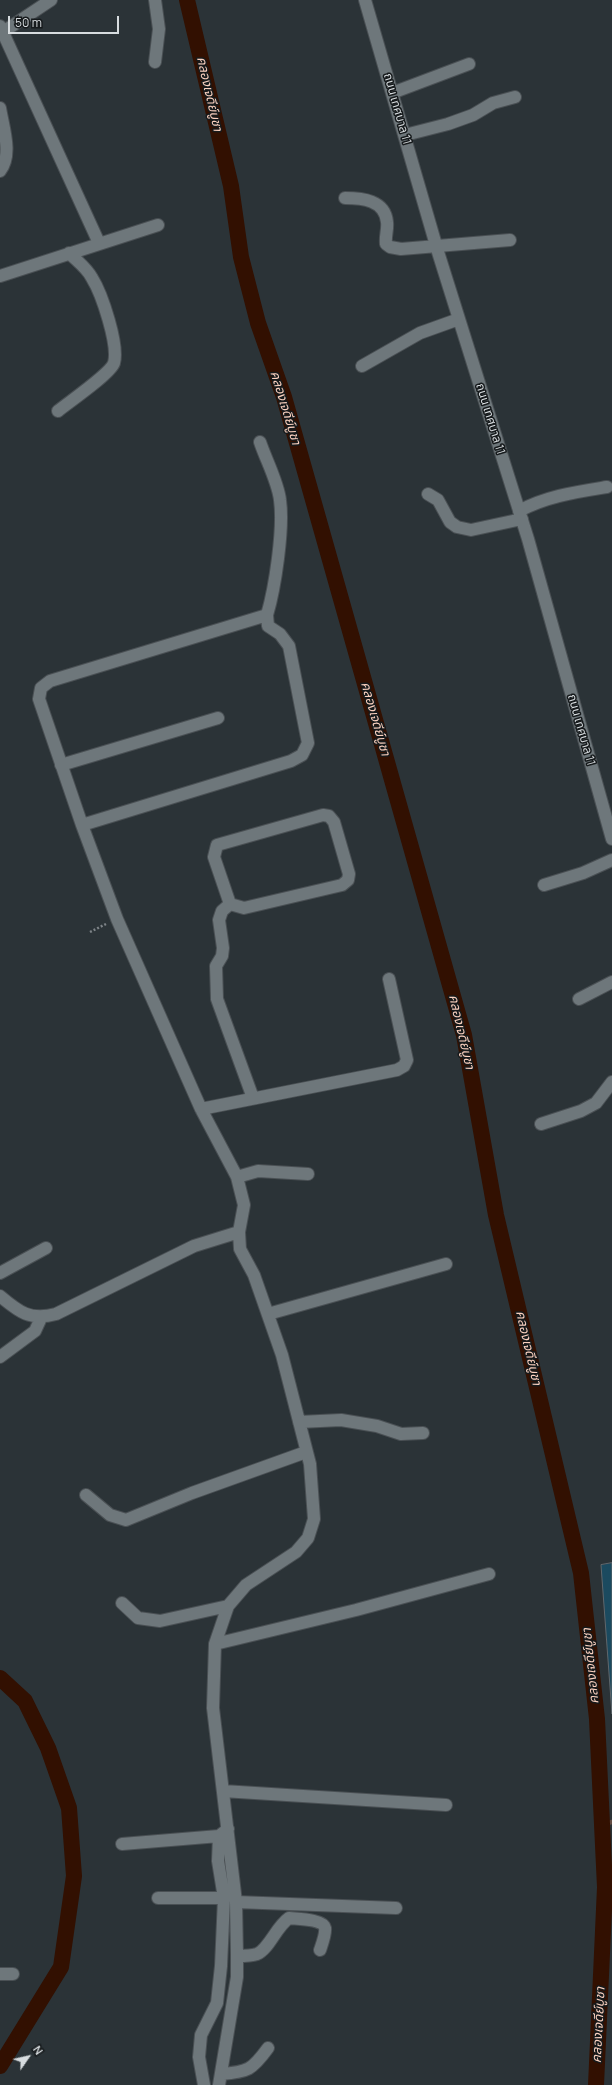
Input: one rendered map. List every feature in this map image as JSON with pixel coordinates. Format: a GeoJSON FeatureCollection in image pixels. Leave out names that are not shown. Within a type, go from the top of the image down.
{"type":"FeatureCollection","features":[{"type":"Feature","properties":{"kind":"street"},"geometry":{"type":"LineString","coordinates":[[51,0],[1,31],[99,243]]}},
{"type":"Feature","properties":{"kind":"street"},"geometry":{"type":"LineString","coordinates":[[155,0],[159,29],[155,62]]}},
{"type":"Feature","properties":{"kind":"street","name":"ถนน เทศบาล 11"},"geometry":{"type":"LineString","coordinates":[[365,0],[436,245],[521,515],[612,840]]}},
{"type":"Feature","properties":{"kind":"street"},"geometry":{"type":"LineString","coordinates":[[392,92],[470,64]]}},
{"type":"Feature","properties":{"kind":"street"},"geometry":{"type":"LineString","coordinates":[[405,135],[448,124],[473,115],[493,103],[514,97]]}},
{"type":"Feature","properties":{"kind":"street"},"geometry":{"type":"LineString","coordinates":[[0,108],[6,152],[5,165],[0,171]]}},
{"type":"Feature","properties":{"kind":"street"},"geometry":{"type":"LineString","coordinates":[[346,198],[363,198],[377,204],[384,213],[387,221],[386,244],[390,247],[402,249],[510,240]]}},
{"type":"Feature","properties":{"kind":"street"},"geometry":{"type":"LineString","coordinates":[[0,276],[158,225]]}},
{"type":"Feature","properties":{"kind":"street"},"geometry":{"type":"LineString","coordinates":[[58,411],[105,374],[114,364],[115,348],[105,313],[92,277],[69,253]]}},
{"type":"Feature","properties":{"kind":"street"},"geometry":{"type":"LineString","coordinates":[[362,366],[420,333],[459,319]]}},
{"type":"Feature","properties":{"kind":"street"},"geometry":{"type":"LineString","coordinates":[[82,825],[291,761],[302,755],[308,743],[289,646],[280,634],[268,626],[267,615],[272,599],[281,515],[280,499],[260,442]]}},
{"type":"Feature","properties":{"kind":"street"},"geometry":{"type":"LineString","coordinates":[[428,494],[438,500],[450,522],[457,527],[471,530],[521,515],[535,503],[564,494],[607,487]]}},
{"type":"Feature","properties":{"kind":"street"},"geometry":{"type":"LineString","coordinates":[[267,615],[50,681],[41,688],[39,699],[82,825],[117,919],[202,1109],[237,1177],[244,1205],[239,1232],[240,1249],[254,1275],[282,1355],[310,1464],[314,1519],[308,1538],[296,1552],[246,1585],[228,1606],[215,1644],[213,1708],[223,1791],[224,1832],[236,1902],[238,1977],[220,2080],[243,2072],[257,2063],[268,2048]]}},
{"type":"Feature","properties":{"kind":"street"},"geometry":{"type":"LineString","coordinates":[[61,765],[218,718]]}},
{"type":"Feature","properties":{"kind":"street"},"geometry":{"type":"LineString","coordinates":[[323,815],[329,816],[334,822],[349,874],[348,880],[342,885],[244,908],[230,904],[214,857],[217,846],[323,815]]}},
{"type":"Feature","properties":{"kind":"street"},"geometry":{"type":"LineString","coordinates":[[544,885],[583,873],[612,860]]}},
{"type":"Feature","properties":{"kind":"street"},"geometry":{"type":"LineString","coordinates":[[230,904],[222,911],[219,920],[223,948],[222,956],[216,966],[217,999],[253,1098]]}},
{"type":"Feature","properties":{"kind":"street"},"geometry":{"type":"LineString","coordinates":[[202,1109],[397,1070],[404,1066],[407,1060],[389,979]]}},
{"type":"Feature","properties":{"kind":"street"},"geometry":{"type":"LineString","coordinates":[[579,999],[612,982]]}},
{"type":"Feature","properties":{"kind":"street"},"geometry":{"type":"LineString","coordinates":[[541,1124],[581,1112],[596,1103],[612,1082]]}},
{"type":"Feature","properties":{"kind":"street"},"geometry":{"type":"LineString","coordinates":[[237,1177],[258,1171],[273,1170],[308,1174]]}},
{"type":"Feature","properties":{"kind":"street"},"geometry":{"type":"LineString","coordinates":[[0,1296],[27,1315],[41,1318],[56,1314],[194,1246],[239,1232]]}},
{"type":"Feature","properties":{"kind":"street"},"geometry":{"type":"LineString","coordinates":[[0,1272],[46,1248]]}},
{"type":"Feature","properties":{"kind":"street"},"geometry":{"type":"LineString","coordinates":[[268,1314],[446,1264]]}},
{"type":"Feature","properties":{"kind":"street"},"geometry":{"type":"LineString","coordinates":[[0,1357],[35,1331],[41,1318]]}},
{"type":"Feature","properties":{"kind":"street"},"geometry":{"type":"LineString","coordinates":[[299,1422],[341,1420],[377,1426],[401,1434],[423,1433]]}},
{"type":"Feature","properties":{"kind":"street"},"geometry":{"type":"LineString","coordinates":[[86,1495],[110,1515],[126,1520],[192,1493],[306,1452]]}},
{"type":"Feature","properties":{"kind":"street"},"geometry":{"type":"LineString","coordinates":[[215,1644],[356,1610],[489,1574]]}},
{"type":"Feature","properties":{"kind":"street"},"geometry":{"type":"LineString","coordinates":[[122,1603],[138,1618],[160,1621],[228,1606]]}},
{"type":"Feature","properties":{"kind":"street"},"geometry":{"type":"LineString","coordinates":[[223,1791],[446,1805]]}},
{"type":"Feature","properties":{"kind":"street"},"geometry":{"type":"LineString","coordinates":[[122,1844],[224,1832]]}},
{"type":"Feature","properties":{"kind":"street"},"geometry":{"type":"LineString","coordinates":[[204,2085],[199,2057],[201,2035],[217,2003],[221,1966],[224,1898],[218,1861],[224,1832]]}},
{"type":"Feature","properties":{"kind":"street"},"geometry":{"type":"LineString","coordinates":[[158,1898],[224,1898]]}},
{"type":"Feature","properties":{"kind":"street"},"geometry":{"type":"LineString","coordinates":[[236,1902],[396,1908]]}},
{"type":"Feature","properties":{"kind":"street"},"geometry":{"type":"LineString","coordinates":[[237,1956],[256,1954],[262,1951],[282,1922],[289,1918],[319,1921],[324,1925],[325,1929],[320,1950]]}},
{"type":"Feature","properties":{"kind":"street"},"geometry":{"type":"LineString","coordinates":[[0,1974],[13,1974]]}},
{"type":"Feature","properties":{"kind":"building"},"geometry":{"type":"Polygon","coordinates":[[[612,1563],[612,1714],[601,1565],[612,1563]]]}},
{"type":"Feature","properties":{"kind":"waterway","name":"คลองเจดีย์บูชา"},"geometry":{"type":"LineString","coordinates":[[187,0],[231,186],[241,257],[258,323],[284,397],[464,1035],[496,1215],[581,1573],[597,1719],[605,1887],[596,2085]]}},
{"type":"Feature","properties":{"kind":"waterway"},"geometry":{"type":"LineString","coordinates":[[0,1678],[25,1701],[48,1748],[69,1808],[74,1876],[61,1967],[0,2066]]}},
{"type":"Feature","properties":{"kind":"waterway"},"geometry":{"type":"LineString","coordinates":[[602,1825],[612,1822]]}}]}
